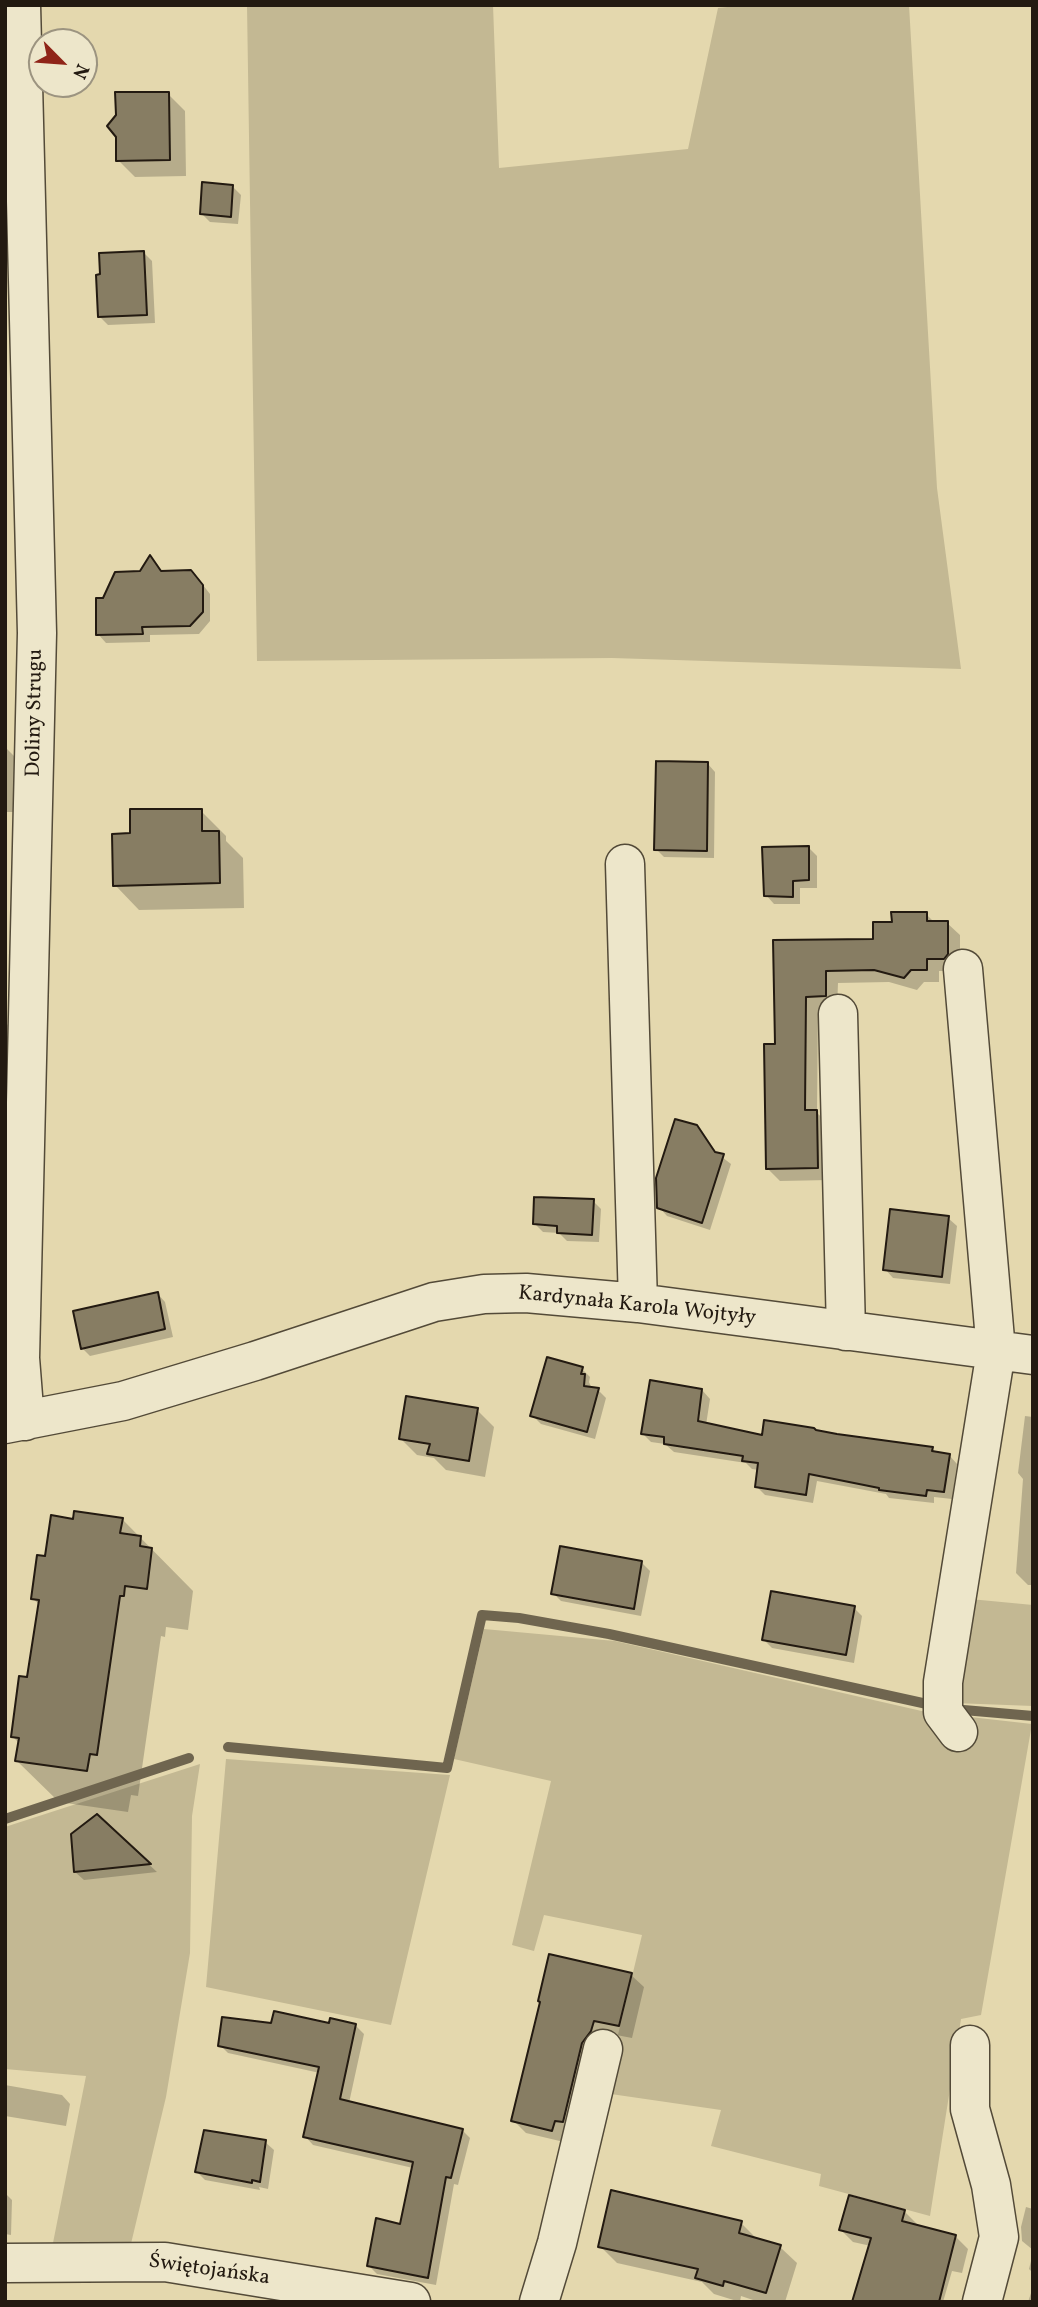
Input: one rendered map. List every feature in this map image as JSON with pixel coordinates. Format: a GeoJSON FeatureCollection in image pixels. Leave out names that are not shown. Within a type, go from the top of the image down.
{"type":"FeatureCollection","features":[{"type":"Feature","properties":{"kind":"street","name":"Doliny Strugu"},"geometry":{"type":"LineString","coordinates":[[15,1423],[20,1358],[37,633],[21,5]]}},
{"type":"Feature","properties":{"kind":"street"},"geometry":{"type":"LineString","coordinates":[[625,864],[638,1303]]}},
{"type":"Feature","properties":{"kind":"street"},"geometry":{"type":"LineString","coordinates":[[958,1732],[943,1712],[943,1682],[1014,1353],[963,969]]}},
{"type":"Feature","properties":{"kind":"street"},"geometry":{"type":"LineString","coordinates":[[838,1014],[846,1331]]}},
{"type":"Feature","properties":{"kind":"street","name":"Kardynała Karola Wojtyły"},"geometry":{"type":"LineString","coordinates":[[15,1423],[124,1401],[434,1302],[484,1294],[526,1293],[638,1303],[1014,1353]]}},
{"type":"Feature","properties":{"kind":"street"},"geometry":{"type":"LineString","coordinates":[[970,2045],[970,2109],[991,2185],[999,2237],[982,2302]]}},
{"type":"Feature","properties":{"kind":"street"},"geometry":{"type":"LineString","coordinates":[[539,2302],[557,2243],[603,2049]]}},
{"type":"Feature","properties":{"kind":"street","name":"Świętojańska"},"geometry":{"type":"LineString","coordinates":[[5,2263],[164,2262],[336,2296],[411,2302]]}},
{"type":"Feature","properties":{"kind":"shaded area"},"geometry":{"type":"Polygon","coordinates":[[[247,5],[493,5],[499,168],[688,149],[718,8],[746,5],[909,5],[937,488],[961,669],[612,658],[257,661],[247,5]]]}},
{"type":"Feature","properties":{"kind":"shaded area"},"geometry":{"type":"Polygon","coordinates":[[[970,1599],[1033,1605],[1033,1706],[954,1703],[970,1599]]]}},
{"type":"Feature","properties":{"kind":"shaded area"},"geometry":{"type":"Polygon","coordinates":[[[484,1629],[615,1641],[926,1712],[1032,1724],[981,2015],[961,2019],[930,2216],[819,2186],[821,2174],[711,2146],[721,2110],[604,2093],[642,1935],[544,1915],[534,1951],[512,1945],[551,1781],[454,1759],[484,1629]]]}},
{"type":"Feature","properties":{"kind":"shaded area"},"geometry":{"type":"Polygon","coordinates":[[[226,1759],[450,1775],[391,2025],[206,1987],[226,1759]]]}},
{"type":"Feature","properties":{"kind":"shaded area"},"geometry":{"type":"Polygon","coordinates":[[[200,1764],[192,1816],[190,1953],[166,2097],[129,2252],[51,2253],[86,2076],[5,2069],[5,1827],[200,1764]]]}},
{"type":"Feature","properties":{"kind":"building"},"geometry":{"type":"Polygon","coordinates":[[[115,92],[169,92],[170,160],[116,161],[116,137],[107,126],[116,115],[115,92]]]}},
{"type":"Feature","properties":{"kind":"building"},"geometry":{"type":"Polygon","coordinates":[[[202,182],[233,185],[231,217],[200,214],[202,182]]]}},
{"type":"Feature","properties":{"kind":"building"},"geometry":{"type":"Polygon","coordinates":[[[144,251],[147,315],[98,317],[96,275],[100,274],[99,253],[144,251]]]}},
{"type":"Feature","properties":{"kind":"building"},"geometry":{"type":"Polygon","coordinates":[[[150,555],[161,571],[191,570],[203,585],[203,612],[190,626],[142,627],[143,634],[96,635],[96,598],[103,598],[115,572],[140,571],[150,555]]]}},
{"type":"Feature","properties":{"kind":"building"},"geometry":{"type":"Polygon","coordinates":[[[656,761],[708,762],[707,851],[654,850],[656,761]]]}},
{"type":"Feature","properties":{"kind":"building"},"geometry":{"type":"Polygon","coordinates":[[[130,809],[202,809],[202,831],[219,831],[220,883],[113,886],[112,834],[130,833],[130,809]]]}},
{"type":"Feature","properties":{"kind":"building"},"geometry":{"type":"Polygon","coordinates":[[[809,846],[809,880],[793,881],[793,897],[764,896],[762,847],[809,846]]]}},
{"type":"Feature","properties":{"kind":"building"},"geometry":{"type":"Polygon","coordinates":[[[891,912],[927,912],[927,921],[948,921],[948,954],[944,959],[927,959],[927,970],[911,970],[904,978],[874,970],[826,971],[826,996],[806,997],[805,1110],[817,1110],[818,1168],[766,1169],[764,1044],[775,1044],[773,940],[873,939],[873,922],[892,922],[891,912]]]}},
{"type":"Feature","properties":{"kind":"building"},"geometry":{"type":"Polygon","coordinates":[[[675,1119],[697,1125],[715,1152],[724,1154],[702,1223],[657,1208],[656,1178],[675,1119]]]}},
{"type":"Feature","properties":{"kind":"building"},"geometry":{"type":"Polygon","coordinates":[[[534,1197],[594,1199],[592,1235],[557,1233],[557,1226],[533,1224],[534,1197]]]}},
{"type":"Feature","properties":{"kind":"building"},"geometry":{"type":"Polygon","coordinates":[[[890,1209],[949,1216],[942,1277],[883,1270],[890,1209]]]}},
{"type":"Feature","properties":{"kind":"building"},"geometry":{"type":"Polygon","coordinates":[[[158,1292],[165,1329],[81,1349],[73,1311],[158,1292]]]}},
{"type":"Feature","properties":{"kind":"building"},"geometry":{"type":"Polygon","coordinates":[[[547,1357],[583,1367],[581,1374],[585,1374],[584,1386],[599,1388],[587,1432],[530,1416],[547,1357]]]}},
{"type":"Feature","properties":{"kind":"building"},"geometry":{"type":"Polygon","coordinates":[[[650,1380],[702,1389],[698,1421],[762,1435],[764,1420],[837,1434],[933,1447],[932,1451],[950,1454],[944,1492],[927,1490],[926,1496],[879,1490],[809,1474],[806,1495],[755,1487],[758,1463],[742,1461],[743,1456],[664,1444],[664,1437],[641,1434],[650,1380]]]}},
{"type":"Feature","properties":{"kind":"building"},"geometry":{"type":"Polygon","coordinates":[[[406,1396],[478,1408],[469,1461],[427,1454],[430,1444],[399,1439],[406,1396]]]}},
{"type":"Feature","properties":{"kind":"building"},"geometry":{"type":"Polygon","coordinates":[[[74,1511],[123,1518],[120,1533],[141,1536],[140,1546],[152,1548],[147,1589],[125,1586],[124,1596],[120,1596],[97,1755],[90,1754],[87,1771],[15,1761],[19,1738],[11,1737],[19,1676],[27,1677],[39,1600],[31,1599],[37,1555],[45,1556],[51,1515],[73,1519],[74,1511]]]}},
{"type":"Feature","properties":{"kind":"building"},"geometry":{"type":"Polygon","coordinates":[[[560,1546],[642,1561],[634,1609],[551,1594],[560,1546]]]}},
{"type":"Feature","properties":{"kind":"building"},"geometry":{"type":"Polygon","coordinates":[[[771,1591],[855,1606],[846,1655],[762,1640],[771,1591]]]}},
{"type":"Feature","properties":{"kind":"building"},"geometry":{"type":"Polygon","coordinates":[[[97,1814],[151,1864],[74,1872],[71,1834],[97,1814]]]}},
{"type":"Feature","properties":{"kind":"building"},"geometry":{"type":"Polygon","coordinates":[[[549,1954],[632,1973],[619,2026],[594,2021],[591,2031],[582,2043],[563,2122],[555,2121],[552,2131],[511,2121],[549,1954]]]}},
{"type":"Feature","properties":{"kind":"building"},"geometry":{"type":"Polygon","coordinates":[[[274,2011],[329,2023],[330,2018],[356,2024],[340,2099],[463,2129],[451,2178],[446,2177],[428,2278],[367,2266],[376,2218],[400,2224],[413,2162],[303,2137],[319,2067],[218,2046],[222,2017],[271,2023],[274,2011]]]}},
{"type":"Feature","properties":{"kind":"building"},"geometry":{"type":"Polygon","coordinates":[[[204,2130],[266,2140],[260,2182],[252,2180],[252,2183],[195,2172],[204,2130]]]}},
{"type":"Feature","properties":{"kind":"building"},"geometry":{"type":"Polygon","coordinates":[[[611,2190],[742,2221],[739,2233],[781,2245],[766,2293],[724,2281],[723,2286],[695,2278],[698,2269],[598,2247],[611,2190]]]}},
{"type":"Feature","properties":{"kind":"building"},"geometry":{"type":"Polygon","coordinates":[[[849,2195],[905,2210],[902,2221],[956,2235],[939,2302],[852,2302],[871,2238],[839,2230],[849,2195]]]}},
{"type":"Feature","properties":{"kind":"waterway"},"geometry":{"type":"LineString","coordinates":[[228,1747],[447,1768],[482,1615],[519,1618],[609,1634],[927,1704]]}},
{"type":"Feature","properties":{"kind":"waterway"},"geometry":{"type":"LineString","coordinates":[[952,1709],[1033,1716]]}},
{"type":"Feature","properties":{"kind":"waterway"},"geometry":{"type":"LineString","coordinates":[[5,1819],[189,1758]]}}]}
